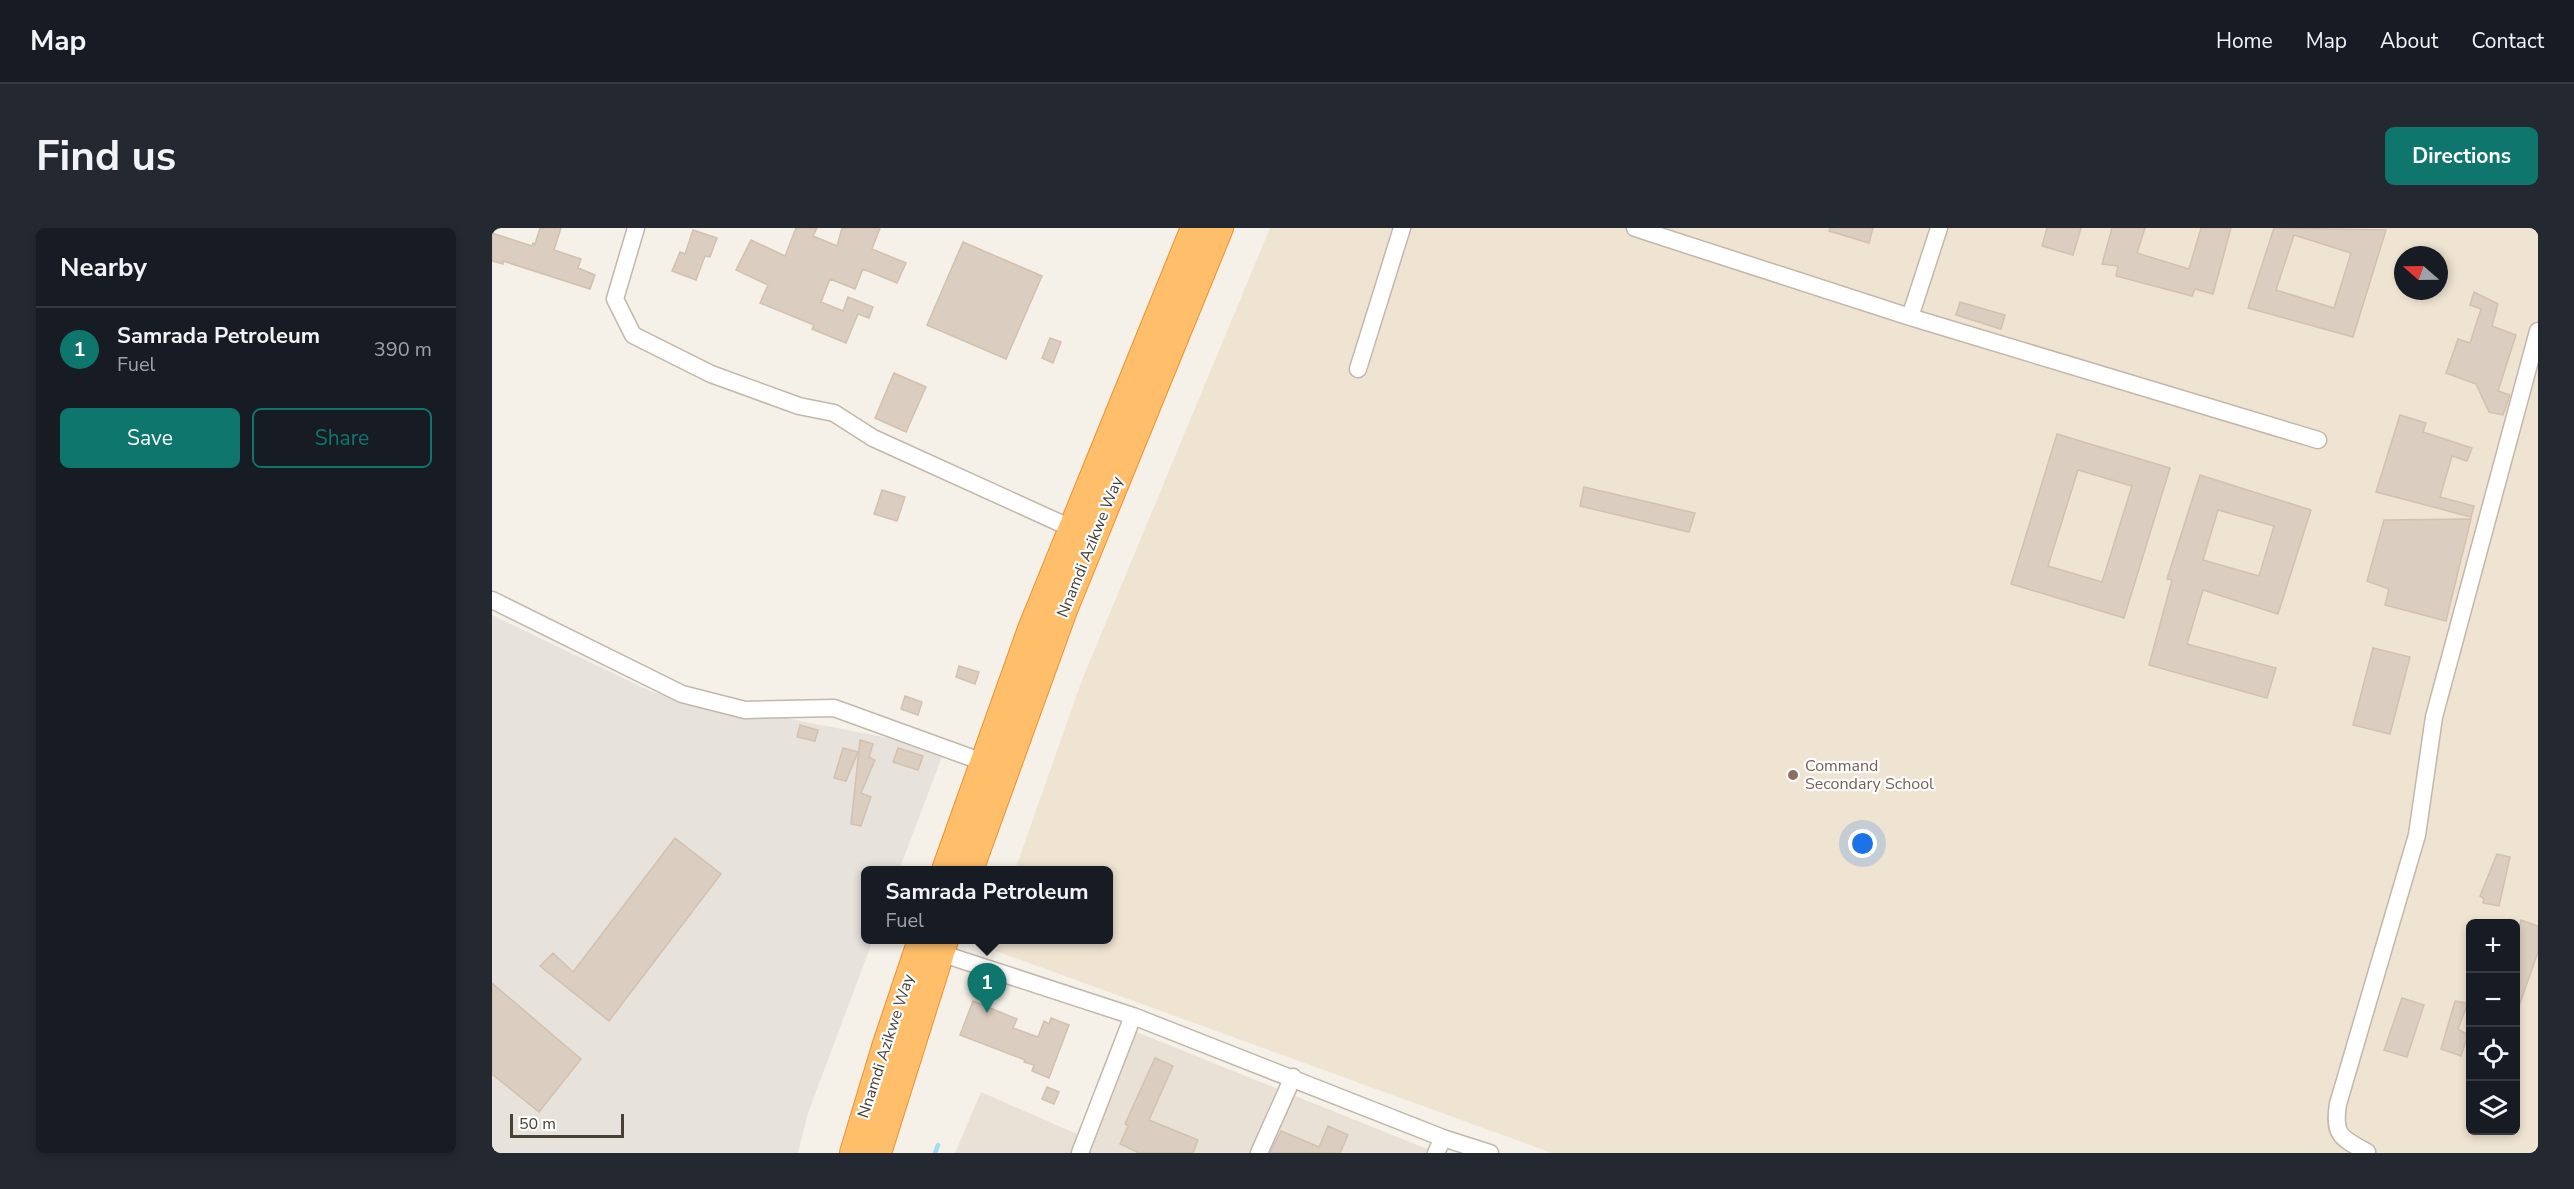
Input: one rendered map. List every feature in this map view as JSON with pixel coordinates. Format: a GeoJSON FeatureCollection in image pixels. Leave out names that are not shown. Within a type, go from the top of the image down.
{"type":"FeatureCollection","features":[{"type":"Feature","properties":{"kind":"highway"},"geometry":{"type":"LineString","coordinates":[[1168,292],[1176,263],[1178,228]]}},
{"type":"Feature","properties":{"kind":"highway","name":"Nnamdi Azikwe Way"},"geometry":{"type":"LineString","coordinates":[[946,866],[1071,528],[1194,228]]}},
{"type":"Feature","properties":{"kind":"highway","name":"Nnamdi Azikwe Way"},"geometry":{"type":"LineString","coordinates":[[971,866],[1064,610],[1220,228]]}},
{"type":"Feature","properties":{"kind":"highway","name":"Nnamdi Azikwe Way"},"geometry":{"type":"LineString","coordinates":[[853,1153],[885,1047],[935,944]]}},
{"type":"Feature","properties":{"kind":"highway","name":"Nnamdi Azikwe Way"},"geometry":{"type":"LineString","coordinates":[[878,1153],[935,944]]}},
{"type":"Feature","properties":{"kind":"street"},"geometry":{"type":"LineString","coordinates":[[636,228],[615,299],[633,335],[711,374],[799,406],[834,413],[873,438],[1071,528]]}},
{"type":"Feature","properties":{"kind":"street"},"geometry":{"type":"LineString","coordinates":[[1358,369],[1402,228]]}},
{"type":"Feature","properties":{"kind":"street"},"geometry":{"type":"LineString","coordinates":[[1635,228],[1910,317],[2318,440]]}},
{"type":"Feature","properties":{"kind":"street"},"geometry":{"type":"LineString","coordinates":[[1910,317],[1939,228]]}},
{"type":"Feature","properties":{"kind":"street"},"geometry":{"type":"LineString","coordinates":[[2367,1152],[2343,1139],[2335,1122],[2338,1104],[2416,835],[2434,717],[2538,331]]}},
{"type":"Feature","properties":{"kind":"street"},"geometry":{"type":"LineString","coordinates":[[492,600],[682,694],[745,710],[834,708],[983,762]]}},
{"type":"Feature","properties":{"kind":"street"},"geometry":{"type":"LineString","coordinates":[[935,944],[1293,1077],[1440,1145],[1490,1153]]}},
{"type":"Feature","properties":{"kind":"street"},"geometry":{"type":"LineString","coordinates":[[1080,1153],[1133,1016]]}},
{"type":"Feature","properties":{"kind":"street"},"geometry":{"type":"LineString","coordinates":[[1259,1153],[1293,1077]]}},
{"type":"Feature","properties":{"kind":"shaded area","name":"Command Secondary School"},"geometry":{"type":"Polygon","coordinates":[[[1270,228],[2538,228],[2538,1153],[1552,1153],[988,948],[990,944],[1113,944],[1113,866],[1016,866],[1082,680],[1270,228]]]}},
{"type":"Feature","properties":{"kind":"shaded area"},"geometry":{"type":"Polygon","coordinates":[[[492,615],[652,692],[945,749],[901,866],[861,866],[861,944],[871,944],[808,1113],[798,1153],[492,1153],[492,615]]]}},
{"type":"Feature","properties":{"kind":"shaded area"},"geometry":{"type":"Polygon","coordinates":[[[1134,1031],[1437,1153],[955,1153],[981,1092],[1088,1139],[1134,1031]]]}},
{"type":"Feature","properties":{"kind":"building"},"geometry":{"type":"Polygon","coordinates":[[[540,228],[561,228],[554,250],[581,259],[578,268],[595,275],[590,289],[503,261],[503,264],[492,261],[492,233],[532,246],[533,243],[535,244],[540,228]]]}},
{"type":"Feature","properties":{"kind":"building"},"geometry":{"type":"Polygon","coordinates":[[[796,228],[817,228],[813,236],[837,246],[842,228],[880,228],[872,249],[906,263],[897,283],[863,269],[855,289],[830,279],[821,302],[843,311],[848,297],[873,307],[869,318],[858,314],[846,343],[812,329],[814,325],[760,303],[768,285],[736,270],[751,240],[785,256],[796,228]]]}},
{"type":"Feature","properties":{"kind":"building"},"geometry":{"type":"Polygon","coordinates":[[[1830,228],[1873,228],[1869,243],[1829,231],[1830,228]]]}},
{"type":"Feature","properties":{"kind":"building"},"geometry":{"type":"Polygon","coordinates":[[[2047,228],[2081,228],[2073,255],[2042,246],[2047,228]]]}},
{"type":"Feature","properties":{"kind":"building"},"geometry":{"type":"Polygon","coordinates":[[[2112,228],[2145,228],[2137,253],[2189,269],[2201,228],[2231,228],[2213,294],[2195,289],[2192,296],[2116,276],[2118,266],[2102,264],[2112,228]]]}},
{"type":"Feature","properties":{"kind":"building"},"geometry":{"type":"Polygon","coordinates":[[[2274,228],[2386,230],[2353,337],[2248,308],[2274,228]],[[2294,235],[2276,290],[2334,308],[2351,253],[2294,235]]]}},
{"type":"Feature","properties":{"kind":"building"},"geometry":{"type":"Polygon","coordinates":[[[693,230],[717,238],[710,257],[705,256],[696,280],[672,271],[680,252],[685,254],[693,230]]]}},
{"type":"Feature","properties":{"kind":"building"},"geometry":{"type":"Polygon","coordinates":[[[963,242],[1042,276],[1006,359],[927,325],[963,242]]]}},
{"type":"Feature","properties":{"kind":"building"},"geometry":{"type":"Polygon","coordinates":[[[2474,292],[2498,304],[2492,326],[2516,335],[2498,391],[2510,395],[2503,415],[2489,412],[2476,384],[2446,373],[2458,339],[2470,343],[2481,309],[2470,305],[2474,292]]]}},
{"type":"Feature","properties":{"kind":"building"},"geometry":{"type":"Polygon","coordinates":[[[1960,302],[2005,315],[2001,329],[1956,315],[1960,302]]]}},
{"type":"Feature","properties":{"kind":"building"},"geometry":{"type":"Polygon","coordinates":[[[1050,338],[1061,342],[1053,363],[1042,358],[1050,338]]]}},
{"type":"Feature","properties":{"kind":"building"},"geometry":{"type":"Polygon","coordinates":[[[894,373],[926,387],[906,432],[875,418],[894,373]]]}},
{"type":"Feature","properties":{"kind":"building"},"geometry":{"type":"Polygon","coordinates":[[[2400,415],[2426,423],[2423,432],[2472,448],[2467,461],[2452,456],[2440,497],[2474,506],[2471,517],[2376,492],[2400,415]]]}},
{"type":"Feature","properties":{"kind":"building"},"geometry":{"type":"Polygon","coordinates":[[[2057,434],[2170,468],[2124,618],[2011,584],[2057,434]],[[2078,470],[2048,566],[2102,582],[2132,486],[2078,470]]]}},
{"type":"Feature","properties":{"kind":"building"},"geometry":{"type":"Polygon","coordinates":[[[2200,475],[2311,510],[2278,614],[2203,590],[2187,644],[2276,668],[2267,698],[2149,665],[2172,580],[2167,579],[2200,475]],[[2218,510],[2203,560],[2259,576],[2274,526],[2218,510]]]}},
{"type":"Feature","properties":{"kind":"building"},"geometry":{"type":"Polygon","coordinates":[[[1584,487],[1695,513],[1689,532],[1580,506],[1584,487]]]}},
{"type":"Feature","properties":{"kind":"building"},"geometry":{"type":"Polygon","coordinates":[[[882,490],[905,497],[897,521],[874,514],[882,490]]]}},
{"type":"Feature","properties":{"kind":"building"},"geometry":{"type":"Polygon","coordinates":[[[2471,519],[2446,621],[2385,605],[2389,589],[2367,581],[2384,520],[2471,519]]]}},
{"type":"Feature","properties":{"kind":"building"},"geometry":{"type":"Polygon","coordinates":[[[2373,648],[2410,657],[2390,734],[2353,725],[2373,648]]]}},
{"type":"Feature","properties":{"kind":"building"},"geometry":{"type":"Polygon","coordinates":[[[959,666],[979,672],[975,684],[956,677],[959,666]]]}},
{"type":"Feature","properties":{"kind":"building"},"geometry":{"type":"Polygon","coordinates":[[[905,696],[922,702],[918,715],[901,709],[905,696]]]}},
{"type":"Feature","properties":{"kind":"building"},"geometry":{"type":"Polygon","coordinates":[[[800,725],[818,730],[815,741],[797,737],[800,725]]]}},
{"type":"Feature","properties":{"kind":"building"},"geometry":{"type":"Polygon","coordinates":[[[860,740],[873,744],[869,757],[875,760],[861,793],[871,797],[861,826],[851,824],[860,740]]]}},
{"type":"Feature","properties":{"kind":"building"},"geometry":{"type":"Polygon","coordinates":[[[843,748],[858,752],[846,781],[834,778],[843,748]]]}},
{"type":"Feature","properties":{"kind":"building"},"geometry":{"type":"Polygon","coordinates":[[[898,748],[923,756],[918,770],[893,762],[898,748]]]}},
{"type":"Feature","properties":{"kind":"building"},"geometry":{"type":"Polygon","coordinates":[[[675,838],[721,874],[609,1021],[540,966],[553,953],[573,972],[675,838]]]}},
{"type":"Feature","properties":{"kind":"building"},"geometry":{"type":"Polygon","coordinates":[[[2497,854],[2510,857],[2499,906],[2483,903],[2484,899],[2480,896],[2497,854]]]}},
{"type":"Feature","properties":{"kind":"building"},"geometry":{"type":"Polygon","coordinates":[[[2521,920],[2538,926],[2538,952],[2520,1003],[2520,973],[2521,920]]]}},
{"type":"Feature","properties":{"kind":"building"},"geometry":{"type":"Polygon","coordinates":[[[492,983],[581,1059],[539,1112],[492,1074],[492,983]]]}},
{"type":"Feature","properties":{"kind":"building"},"geometry":{"type":"Polygon","coordinates":[[[2402,998],[2424,1005],[2407,1057],[2384,1050],[2402,998]]]}},
{"type":"Feature","properties":{"kind":"building"},"geometry":{"type":"Polygon","coordinates":[[[973,1001],[1017,1019],[1013,1028],[1038,1037],[1044,1021],[1049,1024],[1051,1018],[1069,1025],[1049,1078],[1032,1071],[1034,1065],[1024,1062],[1025,1060],[960,1035],[973,1001]]]}},
{"type":"Feature","properties":{"kind":"building"},"geometry":{"type":"Polygon","coordinates":[[[2455,1001],[2466,1003],[2458,1029],[2466,1034],[2461,1056],[2441,1049],[2455,1001]]]}},
{"type":"Feature","properties":{"kind":"building"},"geometry":{"type":"Polygon","coordinates":[[[1155,1058],[1173,1066],[1149,1120],[1198,1140],[1193,1153],[1139,1153],[1120,1144],[1128,1126],[1125,1124],[1155,1058]]]}},
{"type":"Feature","properties":{"kind":"building"},"geometry":{"type":"Polygon","coordinates":[[[1047,1087],[1059,1092],[1054,1104],[1042,1099],[1047,1087]]]}},
{"type":"Feature","properties":{"kind":"building"},"geometry":{"type":"Polygon","coordinates":[[[1328,1126],[1348,1135],[1340,1153],[1270,1153],[1281,1131],[1319,1147],[1328,1126]]]}},
{"type":"Feature","properties":{"kind":"waterway"},"geometry":{"type":"LineString","coordinates":[[935,1153],[938,1145]]}},
{"type":"Feature","properties":{"kind":"place","name":"Command Secondary School"},"geometry":{"type":"Point","coordinates":[1793,775]}},
{"type":"Feature","properties":{"kind":"place","name":"Samrada Petroleum"},"geometry":{"type":"Point","coordinates":[987,1013]}}]}
